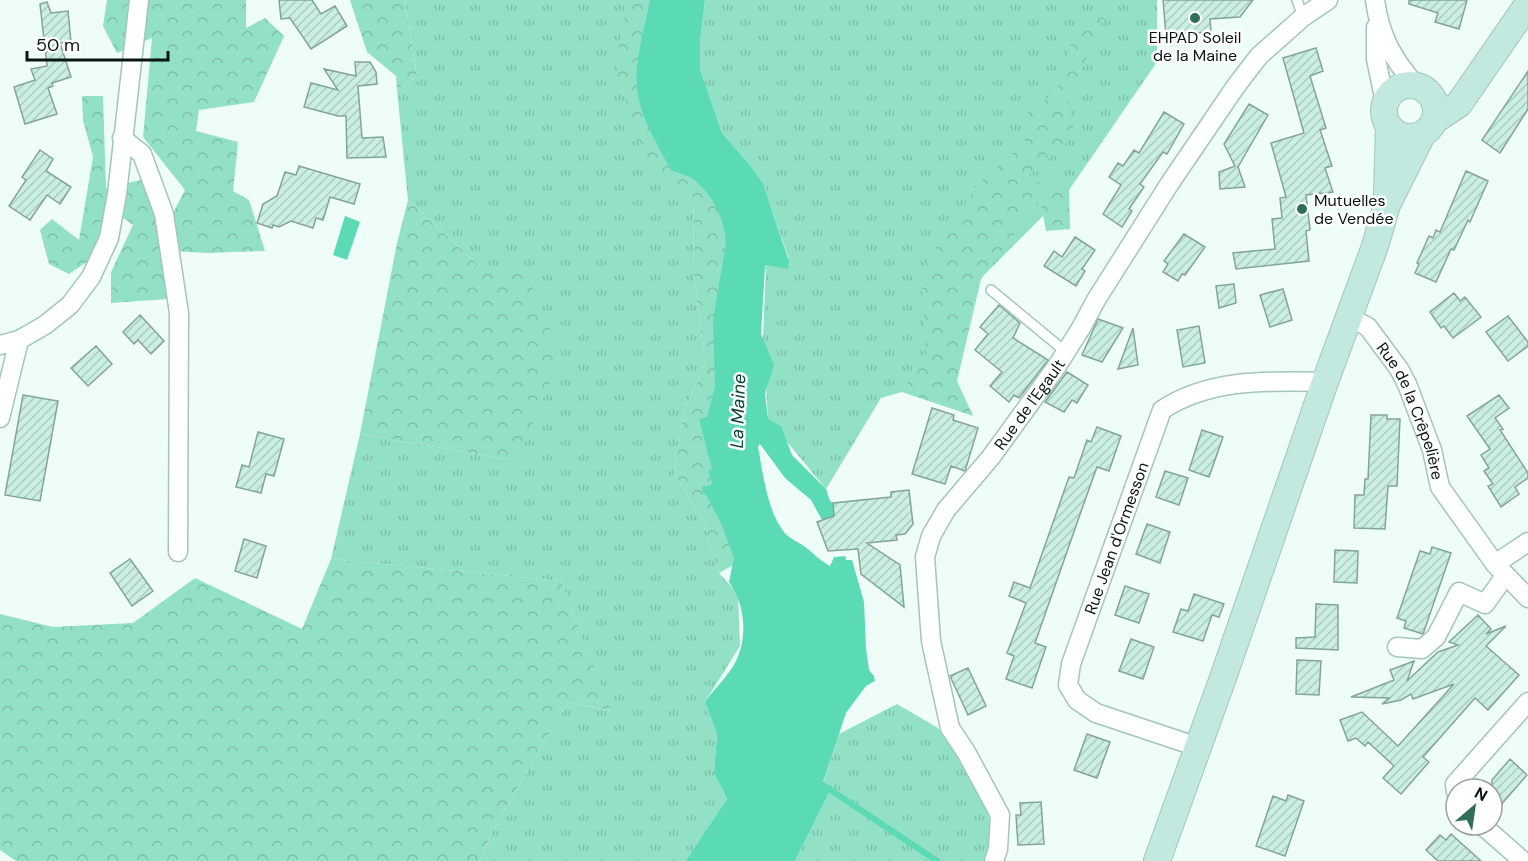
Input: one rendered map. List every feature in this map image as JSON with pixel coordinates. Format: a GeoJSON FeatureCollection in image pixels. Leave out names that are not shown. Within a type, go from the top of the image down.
{"type":"FeatureCollection","features":[{"type":"Feature","properties":{"kind":"main road"},"geometry":{"type":"LineString","coordinates":[[1389,127],[1404,137],[1423,136],[1459,104],[1528,4]]}},
{"type":"Feature","properties":{"kind":"main road"},"geometry":{"type":"LineString","coordinates":[[1387,205],[1389,127],[1383,110],[1388,95],[1401,86],[1421,88],[1479,76]]}},
{"type":"Feature","properties":{"kind":"main road"},"geometry":{"type":"LineString","coordinates":[[1157,861],[1375,246],[1387,205],[1423,136],[1435,104],[1421,88]]}},
{"type":"Feature","properties":{"kind":"street"},"geometry":{"type":"LineString","coordinates":[[0,345],[19,339],[45,325],[70,305],[91,277],[109,238],[117,194],[139,0]]}},
{"type":"Feature","properties":{"kind":"street","name":"Rue de l'Egault"},"geometry":{"type":"LineString","coordinates":[[994,861],[998,849],[1000,815],[966,752],[950,728],[931,640],[925,557],[931,536],[946,510],[991,458],[1066,352],[1095,300],[1216,113],[1258,56],[1300,9],[1328,0]]}},
{"type":"Feature","properties":{"kind":"street"},"geometry":{"type":"LineString","coordinates":[[1376,8],[1397,64],[1421,88]]}},
{"type":"Feature","properties":{"kind":"street"},"geometry":{"type":"LineString","coordinates":[[1376,8],[1375,42],[1385,102]]}},
{"type":"Feature","properties":{"kind":"street"},"geometry":{"type":"LineString","coordinates":[[122,138],[142,154],[164,214],[178,314],[178,552]]}},
{"type":"Feature","properties":{"kind":"street","name":"Rue de la Crêpelière"},"geometry":{"type":"LineString","coordinates":[[1349,317],[1368,327],[1399,369],[1432,450],[1440,487],[1500,570],[1528,598]]}},
{"type":"Feature","properties":{"kind":"street"},"geometry":{"type":"LineString","coordinates":[[0,418],[19,339]]}},
{"type":"Feature","properties":{"kind":"street","name":"Rue Jean d'Ormesson"},"geometry":{"type":"LineString","coordinates":[[1198,747],[1096,713],[1077,700],[1068,685],[1071,663],[1162,410],[1178,399],[1225,385],[1271,381],[1325,382]]}},
{"type":"Feature","properties":{"kind":"street"},"geometry":{"type":"LineString","coordinates":[[1397,647],[1422,649],[1436,637],[1459,592],[1485,604],[1500,570],[1528,542]]}},
{"type":"Feature","properties":{"kind":"street"},"geometry":{"type":"LineString","coordinates":[[1461,777],[1528,702]]}},
{"type":"Feature","properties":{"kind":"street"},"geometry":{"type":"LineString","coordinates":[[1496,837],[1523,861]]}},
{"type":"Feature","properties":{"kind":"lane"},"geometry":{"type":"LineString","coordinates":[[991,290],[1066,352]]}},
{"type":"Feature","properties":{"kind":"green space"},"geometry":{"type":"Polygon","coordinates":[[[107,0],[246,0],[246,28],[265,18],[284,36],[254,102],[199,110],[196,131],[238,142],[233,191],[249,200],[265,251],[206,253],[159,250],[168,299],[111,303],[111,272],[133,225],[106,205],[94,257],[69,274],[49,264],[40,230],[52,219],[79,240],[93,157],[83,120],[82,96],[103,96],[106,188],[141,180],[174,211],[185,190],[143,137],[152,38],[117,53],[103,26],[107,0]]]}},
{"type":"Feature","properties":{"kind":"green space"},"geometry":{"type":"Polygon","coordinates":[[[350,0],[405,0],[417,76],[397,90],[396,76],[367,52],[350,0]]]}},
{"type":"Feature","properties":{"kind":"green space"},"geometry":{"type":"Polygon","coordinates":[[[405,0],[633,0],[693,195],[694,275],[705,364],[684,411],[674,473],[703,520],[719,573],[738,594],[740,646],[705,702],[717,734],[714,773],[727,799],[687,861],[479,861],[493,830],[568,702],[610,711],[561,581],[331,559],[360,434],[517,461],[486,272],[408,200],[397,90],[417,76],[405,0]]]}},
{"type":"Feature","properties":{"kind":"green space"},"geometry":{"type":"Polygon","coordinates":[[[629,0],[668,0],[739,225],[739,562],[719,573],[703,520],[674,473],[684,411],[705,364],[694,275],[693,195],[660,185],[645,159],[617,76],[619,42],[629,0]]]}},
{"type":"Feature","properties":{"kind":"green space"},"geometry":{"type":"Polygon","coordinates":[[[705,0],[1157,0],[1157,62],[1069,190],[981,278],[902,392],[881,398],[826,489],[768,419],[763,339],[766,265],[789,259],[763,185],[750,165],[722,133],[700,69],[700,41],[705,0]]]}},
{"type":"Feature","properties":{"kind":"green space"},"geometry":{"type":"Polygon","coordinates":[[[1082,10],[1104,18],[1068,102],[1075,135],[1026,178],[1069,190],[1070,229],[1046,231],[1040,200],[981,279],[957,381],[973,416],[902,392],[926,353],[921,269],[950,229],[976,186],[1025,142],[1020,119],[1056,92],[1082,10]]]}},
{"type":"Feature","properties":{"kind":"green space"},"geometry":{"type":"Polygon","coordinates":[[[408,200],[486,272],[522,261],[561,356],[517,461],[360,434],[397,243],[408,200]]]}},
{"type":"Feature","properties":{"kind":"green space"},"geometry":{"type":"Polygon","coordinates":[[[331,559],[561,581],[611,711],[568,702],[493,830],[479,861],[16,861],[0,850],[0,614],[53,627],[133,623],[195,578],[302,629],[331,559]]]}},
{"type":"Feature","properties":{"kind":"green space"},"geometry":{"type":"Polygon","coordinates":[[[897,704],[938,728],[960,756],[983,797],[993,833],[986,861],[795,861],[829,793],[823,783],[839,734],[897,704]]]}},
{"type":"Feature","properties":{"kind":"water","name":"La Maine"},"geometry":{"type":"Polygon","coordinates":[[[650,0],[705,0],[700,41],[700,69],[722,133],[763,184],[789,261],[788,269],[766,265],[765,267],[761,334],[774,365],[765,393],[768,419],[781,426],[792,455],[826,489],[833,503],[834,516],[822,520],[811,500],[785,478],[760,444],[758,447],[764,482],[771,507],[781,528],[788,536],[830,566],[834,557],[845,556],[846,560],[852,560],[864,602],[869,670],[875,681],[866,686],[846,713],[823,782],[829,793],[795,861],[686,861],[727,799],[714,773],[717,734],[705,702],[736,661],[742,641],[743,620],[739,600],[729,582],[734,558],[721,523],[703,493],[702,487],[711,485],[712,482],[708,471],[712,469],[699,419],[707,417],[715,387],[713,320],[726,243],[725,234],[717,208],[706,192],[693,179],[671,170],[642,109],[636,77],[650,0]]]}},
{"type":"Feature","properties":{"kind":"water"},"geometry":{"type":"Polygon","coordinates":[[[345,216],[360,222],[347,260],[333,255],[345,216]]]}},
{"type":"Feature","properties":{"kind":"building"},"geometry":{"type":"Polygon","coordinates":[[[279,0],[312,0],[321,14],[335,6],[347,26],[311,49],[290,18],[281,19],[279,0]]]}},
{"type":"Feature","properties":{"kind":"building","name":"EHPAD Soleil de la Maine"},"geometry":{"type":"Polygon","coordinates":[[[1163,0],[1253,0],[1240,17],[1210,19],[1211,32],[1166,35],[1163,0]]]}},
{"type":"Feature","properties":{"kind":"building"},"geometry":{"type":"Polygon","coordinates":[[[1409,0],[1467,0],[1459,29],[1435,22],[1438,13],[1409,4],[1409,0]]]}},
{"type":"Feature","properties":{"kind":"building"},"geometry":{"type":"Polygon","coordinates":[[[47,2],[51,13],[68,11],[71,42],[60,43],[71,77],[52,83],[53,86],[48,88],[57,114],[25,124],[14,87],[35,80],[31,69],[47,66],[40,4],[47,2]]]}},
{"type":"Feature","properties":{"kind":"building"},"geometry":{"type":"Polygon","coordinates":[[[1316,48],[1323,71],[1310,76],[1326,128],[1320,130],[1332,166],[1325,168],[1333,192],[1306,195],[1310,230],[1306,231],[1309,261],[1236,269],[1233,253],[1275,249],[1272,219],[1282,218],[1280,198],[1286,197],[1271,143],[1304,133],[1283,58],[1316,48]]]}},
{"type":"Feature","properties":{"kind":"building"},"geometry":{"type":"Polygon","coordinates":[[[355,62],[370,62],[376,72],[377,84],[358,86],[362,138],[383,137],[386,157],[347,158],[346,116],[304,107],[311,83],[338,90],[324,69],[356,76],[355,62]]]}},
{"type":"Feature","properties":{"kind":"building"},"geometry":{"type":"Polygon","coordinates":[[[1528,71],[1528,109],[1500,153],[1482,140],[1528,71]]]}},
{"type":"Feature","properties":{"kind":"building"},"geometry":{"type":"Polygon","coordinates":[[[1249,104],[1268,115],[1238,167],[1245,187],[1220,189],[1219,172],[1235,166],[1224,144],[1249,104]]]}},
{"type":"Feature","properties":{"kind":"building"},"geometry":{"type":"Polygon","coordinates":[[[1164,112],[1184,124],[1167,154],[1163,152],[1140,184],[1144,187],[1129,209],[1132,211],[1122,227],[1103,214],[1121,185],[1109,177],[1118,163],[1123,166],[1134,150],[1139,153],[1164,112]]]}},
{"type":"Feature","properties":{"kind":"building"},"geometry":{"type":"Polygon","coordinates":[[[40,150],[53,159],[46,171],[71,187],[60,204],[47,195],[30,220],[9,206],[26,180],[22,177],[40,150]]]}},
{"type":"Feature","properties":{"kind":"building"},"geometry":{"type":"Polygon","coordinates":[[[299,166],[360,184],[354,204],[330,197],[323,220],[316,218],[313,228],[291,221],[279,227],[273,225],[272,228],[257,223],[263,204],[277,196],[285,172],[296,175],[299,166]]]}},
{"type":"Feature","properties":{"kind":"building"},"geometry":{"type":"Polygon","coordinates":[[[1466,171],[1488,181],[1470,222],[1468,220],[1454,250],[1451,249],[1436,282],[1415,273],[1419,264],[1417,263],[1429,236],[1433,238],[1436,230],[1440,232],[1466,171]]]}},
{"type":"Feature","properties":{"kind":"building"},"geometry":{"type":"Polygon","coordinates":[[[1184,234],[1205,247],[1178,281],[1163,272],[1168,264],[1164,261],[1184,234]]]}},
{"type":"Feature","properties":{"kind":"building"},"geometry":{"type":"Polygon","coordinates":[[[1075,237],[1095,250],[1082,269],[1085,271],[1076,286],[1044,266],[1054,251],[1062,257],[1075,237]]]}},
{"type":"Feature","properties":{"kind":"building"},"geometry":{"type":"Polygon","coordinates":[[[1234,284],[1236,303],[1219,308],[1216,286],[1234,284]]]}},
{"type":"Feature","properties":{"kind":"building"},"geometry":{"type":"Polygon","coordinates":[[[1283,289],[1292,320],[1270,327],[1260,295],[1283,289]]]}},
{"type":"Feature","properties":{"kind":"building"},"geometry":{"type":"Polygon","coordinates":[[[1454,293],[1460,301],[1465,297],[1481,317],[1453,338],[1444,326],[1441,328],[1430,312],[1454,293]]]}},
{"type":"Feature","properties":{"kind":"building"},"geometry":{"type":"Polygon","coordinates":[[[999,305],[1020,323],[1013,338],[1048,360],[1019,398],[1014,395],[1009,402],[990,386],[1002,372],[975,350],[988,334],[980,327],[999,305]]]}},
{"type":"Feature","properties":{"kind":"building"},"geometry":{"type":"Polygon","coordinates":[[[140,315],[164,341],[151,354],[138,340],[134,344],[123,332],[140,315]]]}},
{"type":"Feature","properties":{"kind":"building"},"geometry":{"type":"Polygon","coordinates":[[[1508,316],[1528,342],[1528,346],[1508,361],[1486,332],[1508,316]]]}},
{"type":"Feature","properties":{"kind":"building"},"geometry":{"type":"Polygon","coordinates":[[[1098,319],[1123,328],[1102,362],[1082,355],[1098,319]]]}},
{"type":"Feature","properties":{"kind":"building"},"geometry":{"type":"Polygon","coordinates":[[[1199,326],[1205,363],[1183,367],[1177,330],[1199,326]]]}},
{"type":"Feature","properties":{"kind":"building"},"geometry":{"type":"Polygon","coordinates":[[[1133,328],[1138,365],[1118,369],[1133,328]]]}},
{"type":"Feature","properties":{"kind":"building"},"geometry":{"type":"Polygon","coordinates":[[[96,346],[112,364],[88,386],[71,368],[96,346]]]}},
{"type":"Feature","properties":{"kind":"building"},"geometry":{"type":"Polygon","coordinates":[[[1067,372],[1088,385],[1077,403],[1072,400],[1064,412],[1045,402],[1067,372]]]}},
{"type":"Feature","properties":{"kind":"building"},"geometry":{"type":"Polygon","coordinates":[[[23,395],[58,401],[40,501],[5,495],[23,395]]]}},
{"type":"Feature","properties":{"kind":"building"},"geometry":{"type":"Polygon","coordinates":[[[1499,395],[1509,408],[1495,418],[1503,429],[1500,430],[1528,473],[1528,478],[1515,487],[1519,494],[1501,507],[1488,486],[1493,484],[1484,471],[1489,468],[1481,455],[1490,449],[1467,416],[1499,395]]]}},
{"type":"Feature","properties":{"kind":"building"},"geometry":{"type":"Polygon","coordinates":[[[932,408],[954,415],[953,420],[978,428],[965,471],[951,466],[945,484],[912,474],[932,408]]]}},
{"type":"Feature","properties":{"kind":"building"},"geometry":{"type":"Polygon","coordinates":[[[1371,415],[1387,415],[1387,419],[1400,419],[1397,486],[1388,486],[1385,529],[1354,528],[1355,495],[1364,495],[1365,479],[1368,479],[1371,415]]]}},
{"type":"Feature","properties":{"kind":"building"},"geometry":{"type":"Polygon","coordinates":[[[1097,427],[1121,436],[1109,471],[1097,467],[1084,503],[1035,643],[1046,647],[1032,688],[1006,679],[1014,656],[1007,653],[1026,603],[1009,596],[1014,582],[1030,588],[1069,477],[1074,478],[1087,440],[1091,442],[1097,427]]]}},
{"type":"Feature","properties":{"kind":"building"},"geometry":{"type":"Polygon","coordinates":[[[1202,430],[1223,437],[1209,477],[1189,470],[1202,430]]]}},
{"type":"Feature","properties":{"kind":"building"},"geometry":{"type":"Polygon","coordinates":[[[258,432],[284,439],[274,476],[266,474],[261,493],[236,487],[242,465],[249,467],[258,432]]]}},
{"type":"Feature","properties":{"kind":"building"},"geometry":{"type":"Polygon","coordinates":[[[1165,471],[1188,478],[1179,505],[1156,497],[1165,471]]]}},
{"type":"Feature","properties":{"kind":"building"},"geometry":{"type":"Polygon","coordinates":[[[909,490],[913,524],[905,534],[896,535],[897,540],[867,543],[900,565],[904,607],[861,574],[858,549],[828,551],[817,522],[834,516],[833,503],[891,497],[891,492],[909,490]]]}},
{"type":"Feature","properties":{"kind":"building"},"geometry":{"type":"Polygon","coordinates":[[[1147,524],[1170,532],[1160,563],[1136,554],[1147,524]]]}},
{"type":"Feature","properties":{"kind":"building"},"geometry":{"type":"Polygon","coordinates":[[[244,539],[266,546],[257,578],[235,571],[244,539]]]}},
{"type":"Feature","properties":{"kind":"building"},"geometry":{"type":"Polygon","coordinates":[[[1432,547],[1451,553],[1423,634],[1404,628],[1406,621],[1397,618],[1420,551],[1430,554],[1432,547]]]}},
{"type":"Feature","properties":{"kind":"building"},"geometry":{"type":"Polygon","coordinates":[[[1335,550],[1358,551],[1357,583],[1334,582],[1335,550]]]}},
{"type":"Feature","properties":{"kind":"building"},"geometry":{"type":"Polygon","coordinates":[[[130,559],[153,591],[132,606],[110,573],[130,559]]]}},
{"type":"Feature","properties":{"kind":"building"},"geometry":{"type":"Polygon","coordinates":[[[1125,586],[1149,594],[1139,623],[1115,615],[1125,586]]]}},
{"type":"Feature","properties":{"kind":"building"},"geometry":{"type":"Polygon","coordinates":[[[1194,594],[1224,604],[1219,617],[1212,615],[1203,641],[1173,632],[1181,609],[1188,611],[1194,594]]]}},
{"type":"Feature","properties":{"kind":"building"},"geometry":{"type":"Polygon","coordinates":[[[1316,604],[1338,605],[1338,650],[1296,648],[1296,638],[1315,637],[1316,604]]]}},
{"type":"Feature","properties":{"kind":"building"},"geometry":{"type":"Polygon","coordinates":[[[1478,615],[1491,629],[1486,634],[1506,626],[1486,646],[1519,675],[1488,710],[1475,698],[1423,757],[1429,762],[1401,794],[1383,778],[1394,766],[1368,742],[1365,746],[1356,738],[1348,741],[1340,720],[1362,712],[1398,746],[1454,684],[1413,699],[1411,694],[1401,700],[1382,704],[1389,698],[1351,697],[1394,680],[1390,670],[1414,661],[1407,681],[1438,652],[1458,645],[1449,642],[1478,615]]]}},
{"type":"Feature","properties":{"kind":"building"},"geometry":{"type":"Polygon","coordinates":[[[1131,639],[1154,647],[1143,679],[1119,671],[1131,639]]]}},
{"type":"Feature","properties":{"kind":"building"},"geometry":{"type":"Polygon","coordinates":[[[1297,660],[1321,661],[1319,695],[1296,694],[1297,660]]]}},
{"type":"Feature","properties":{"kind":"building"},"geometry":{"type":"Polygon","coordinates":[[[968,668],[986,706],[968,715],[950,676],[968,668]]]}},
{"type":"Feature","properties":{"kind":"building"},"geometry":{"type":"Polygon","coordinates":[[[1087,734],[1110,742],[1097,778],[1074,770],[1087,734]]]}},
{"type":"Feature","properties":{"kind":"building"},"geometry":{"type":"Polygon","coordinates":[[[1510,759],[1527,775],[1504,801],[1504,777],[1495,777],[1510,759]]]}},
{"type":"Feature","properties":{"kind":"building"},"geometry":{"type":"Polygon","coordinates":[[[1288,795],[1304,801],[1285,856],[1256,846],[1273,796],[1286,801],[1288,795]]]}},
{"type":"Feature","properties":{"kind":"building"},"geometry":{"type":"Polygon","coordinates":[[[1041,802],[1044,844],[1018,845],[1016,815],[1021,815],[1020,803],[1041,802]]]}},
{"type":"Feature","properties":{"kind":"building"},"geometry":{"type":"Polygon","coordinates":[[[1440,835],[1446,840],[1448,837],[1454,837],[1481,861],[1438,861],[1426,850],[1440,835]]]}},
{"type":"Feature","properties":{"kind":"waterway"},"geometry":{"type":"LineString","coordinates":[[820,783],[937,861]]}},
{"type":"Feature","properties":{"kind":"place","name":"EHPAD Soleil de la Maine"},"geometry":{"type":"Point","coordinates":[1195,18]}},
{"type":"Feature","properties":{"kind":"place","name":"Mutuelles de Vendée"},"geometry":{"type":"Point","coordinates":[1302,209]}}]}
